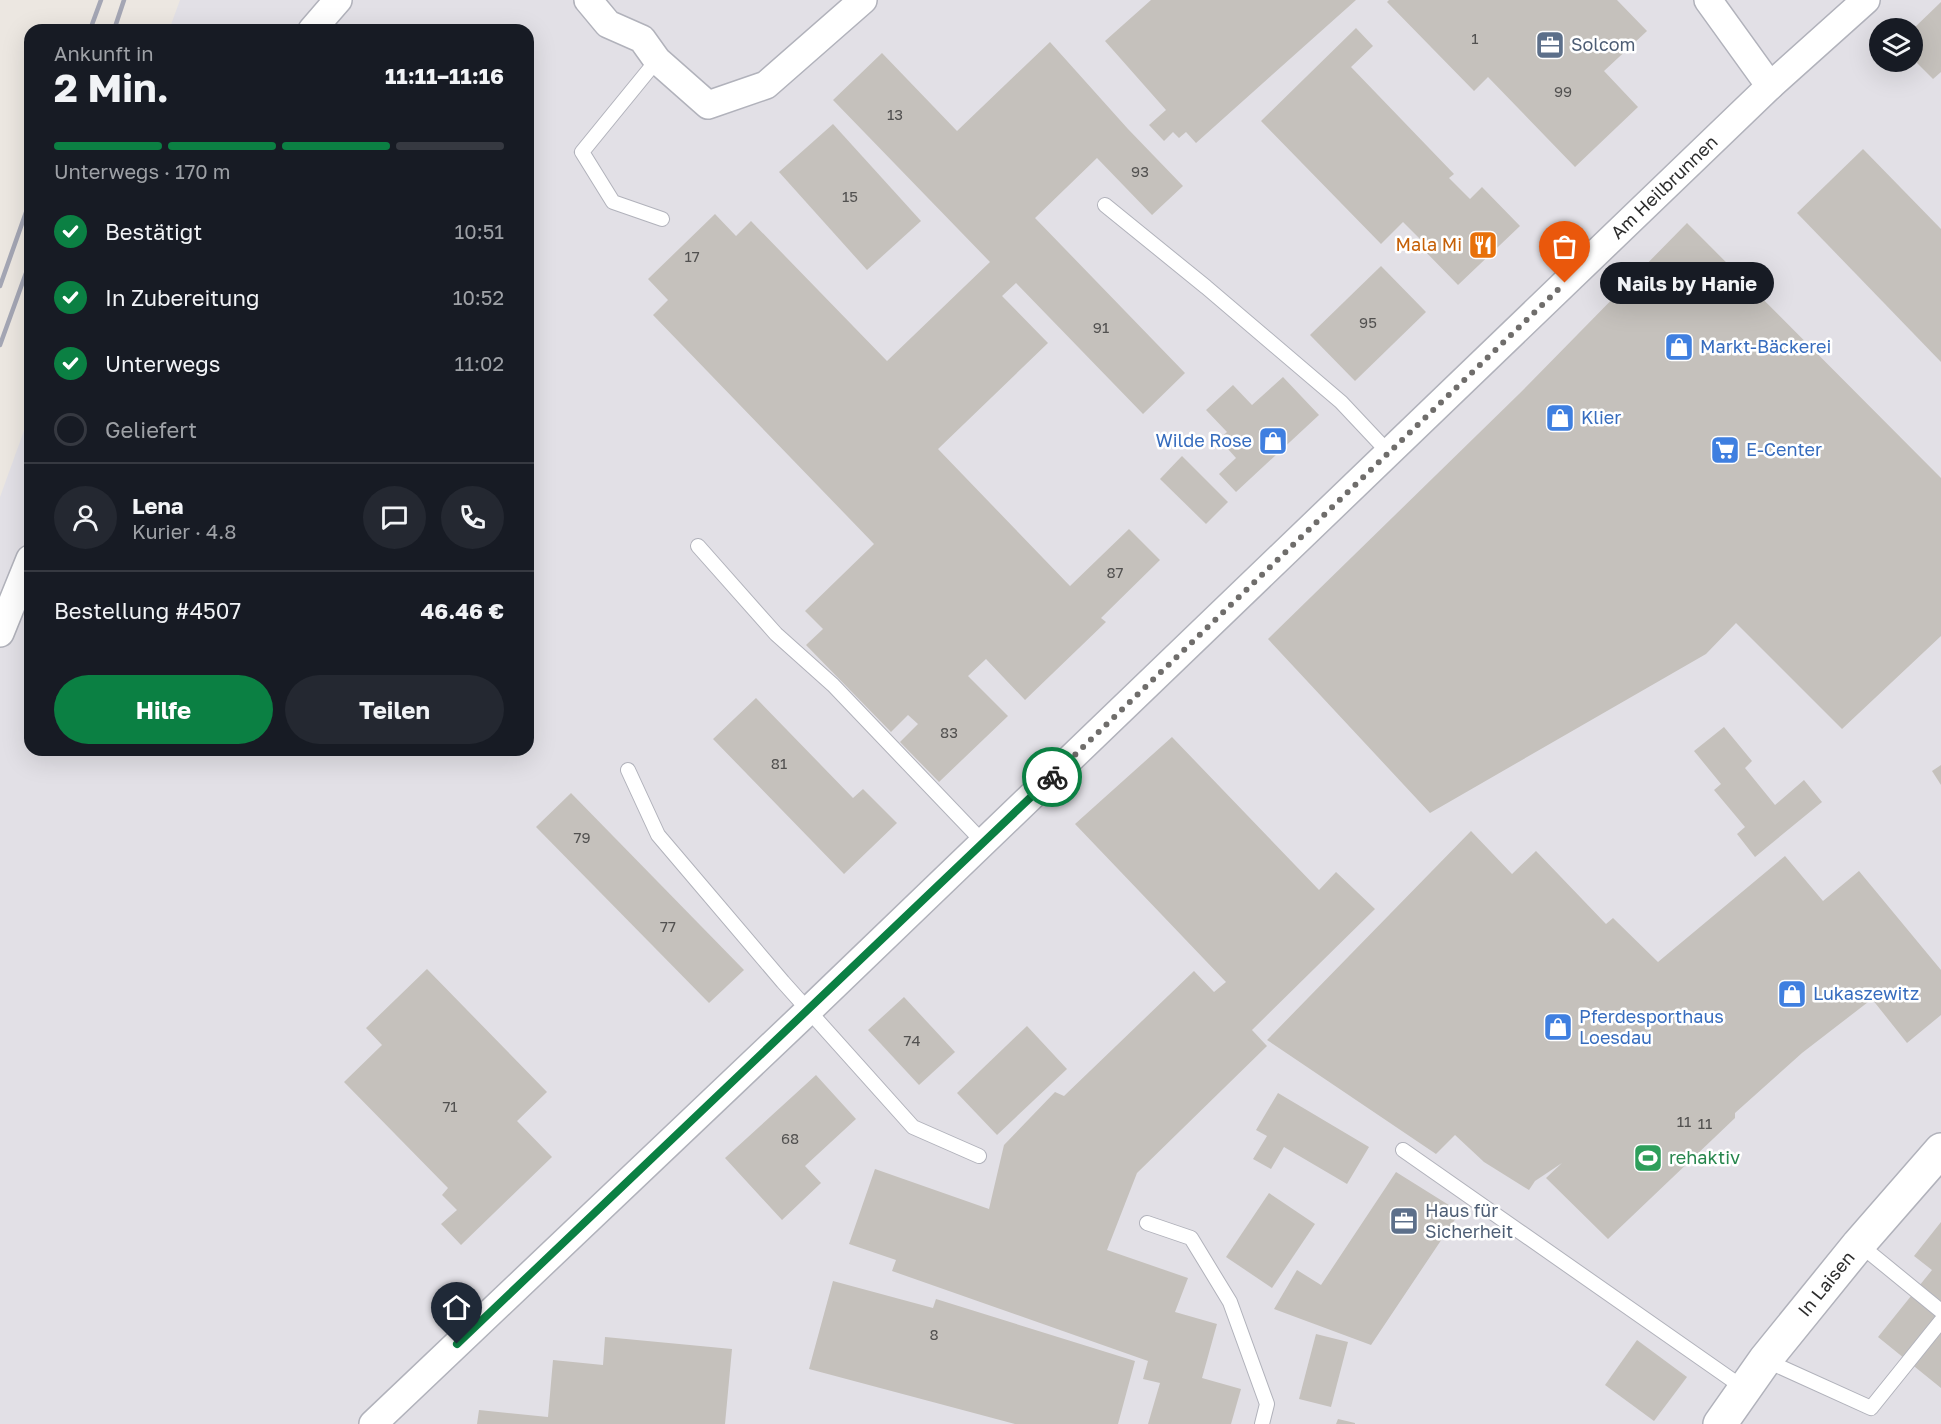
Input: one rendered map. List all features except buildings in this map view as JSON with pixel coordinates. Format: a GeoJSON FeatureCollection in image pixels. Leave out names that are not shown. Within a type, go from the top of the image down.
{"type":"FeatureCollection","features":[{"type":"Feature","properties":{"kind":"street"},"geometry":{"type":"LineString","coordinates":[[317,24],[338,0]]}},
{"type":"Feature","properties":{"kind":"street"},"geometry":{"type":"LineString","coordinates":[[588,0],[608,24],[642,39],[657,60],[708,105],[766,85],[863,0]]}},
{"type":"Feature","properties":{"kind":"street"},"geometry":{"type":"LineString","coordinates":[[1708,0],[1770,86]]}},
{"type":"Feature","properties":{"kind":"street","name":"Am Heilbrunnen"},"geometry":{"type":"LineString","coordinates":[[373,1424],[809,1010],[1770,86],[1866,0]]}},
{"type":"Feature","properties":{"kind":"street"},"geometry":{"type":"LineString","coordinates":[[0,633],[24,574]]}},
{"type":"Feature","properties":{"kind":"street","name":"In Laisen"},"geometry":{"type":"LineString","coordinates":[[1720,1424],[1765,1360],[1859,1244],[1941,1150]]}},
{"type":"Feature","properties":{"kind":"lane"},"geometry":{"type":"LineString","coordinates":[[657,60],[582,152],[613,202],[662,219]]}},
{"type":"Feature","properties":{"kind":"lane"},"geometry":{"type":"LineString","coordinates":[[1105,205],[1341,402],[1389,453]]}},
{"type":"Feature","properties":{"kind":"lane"},"geometry":{"type":"LineString","coordinates":[[698,546],[776,634],[833,685],[983,842]]}},
{"type":"Feature","properties":{"kind":"lane"},"geometry":{"type":"LineString","coordinates":[[628,770],[658,836],[783,982],[913,1127],[980,1156]]}},
{"type":"Feature","properties":{"kind":"lane"},"geometry":{"type":"LineString","coordinates":[[1403,1150],[1745,1389]]}},
{"type":"Feature","properties":{"kind":"lane"},"geometry":{"type":"LineString","coordinates":[[1147,1223],[1191,1238],[1230,1302],[1267,1404],[1262,1424]]}},
{"type":"Feature","properties":{"kind":"lane"},"geometry":{"type":"LineString","coordinates":[[1859,1244],[1941,1311]]}},
{"type":"Feature","properties":{"kind":"lane"},"geometry":{"type":"LineString","coordinates":[[1765,1360],[1871,1408],[1941,1321]]}},
{"type":"Feature","properties":{"kind":"shaded area"},"geometry":{"type":"Polygon","coordinates":[[[180,0],[1941,0],[1941,1424],[0,1424],[0,497],[24,431],[24,756],[534,756],[534,24],[171,24],[180,0]]]}},
{"type":"Feature","properties":{"kind":"railway"},"geometry":{"type":"LineString","coordinates":[[92,24],[101,0]]}},
{"type":"Feature","properties":{"kind":"railway"},"geometry":{"type":"LineString","coordinates":[[116,24],[124,0]]}},
{"type":"Feature","properties":{"kind":"railway"},"geometry":{"type":"LineString","coordinates":[[0,286],[24,218]]}},
{"type":"Feature","properties":{"kind":"railway"},"geometry":{"type":"LineString","coordinates":[[0,345],[24,279]]}},
{"type":"Feature","properties":{"kind":"way so far"},"geometry":{"type":"LineString","coordinates":[[1052,777],[1565,283]]}},
{"type":"Feature","properties":{"kind":"place","name":"Solcom"},"geometry":{"type":"Point","coordinates":[1550,45]}},
{"type":"Feature","properties":{"kind":"place","name":"Mala Mi"},"geometry":{"type":"Point","coordinates":[1483,245]}},
{"type":"Feature","properties":{"kind":"place","name":"Nails by Hanie"},"geometry":{"type":"Point","coordinates":[1565,283]}},
{"type":"Feature","properties":{"kind":"place","name":"Markt-Bäckerei"},"geometry":{"type":"Point","coordinates":[1679,347]}},
{"type":"Feature","properties":{"kind":"place","name":"Klier"},"geometry":{"type":"Point","coordinates":[1560,418]}},
{"type":"Feature","properties":{"kind":"place","name":"Wilde Rose"},"geometry":{"type":"Point","coordinates":[1273,441]}},
{"type":"Feature","properties":{"kind":"place","name":"E-Center"},"geometry":{"type":"Point","coordinates":[1725,450]}},
{"type":"Feature","properties":{"kind":"place","name":"Lukaszewitz"},"geometry":{"type":"Point","coordinates":[1792,994]}},
{"type":"Feature","properties":{"kind":"place","name":"Pferdesporthaus Loesdau"},"geometry":{"type":"Point","coordinates":[1558,1027]}},
{"type":"Feature","properties":{"kind":"place","name":"rehaktiv"},"geometry":{"type":"Point","coordinates":[1648,1158]}},
{"type":"Feature","properties":{"kind":"place","name":"Haus für Sicherheit"},"geometry":{"type":"Point","coordinates":[1404,1221]}},
{"type":"Feature","properties":{"kind":"route"},"geometry":{"type":"LineString","coordinates":[[457,1344],[1052,777]]}}]}
